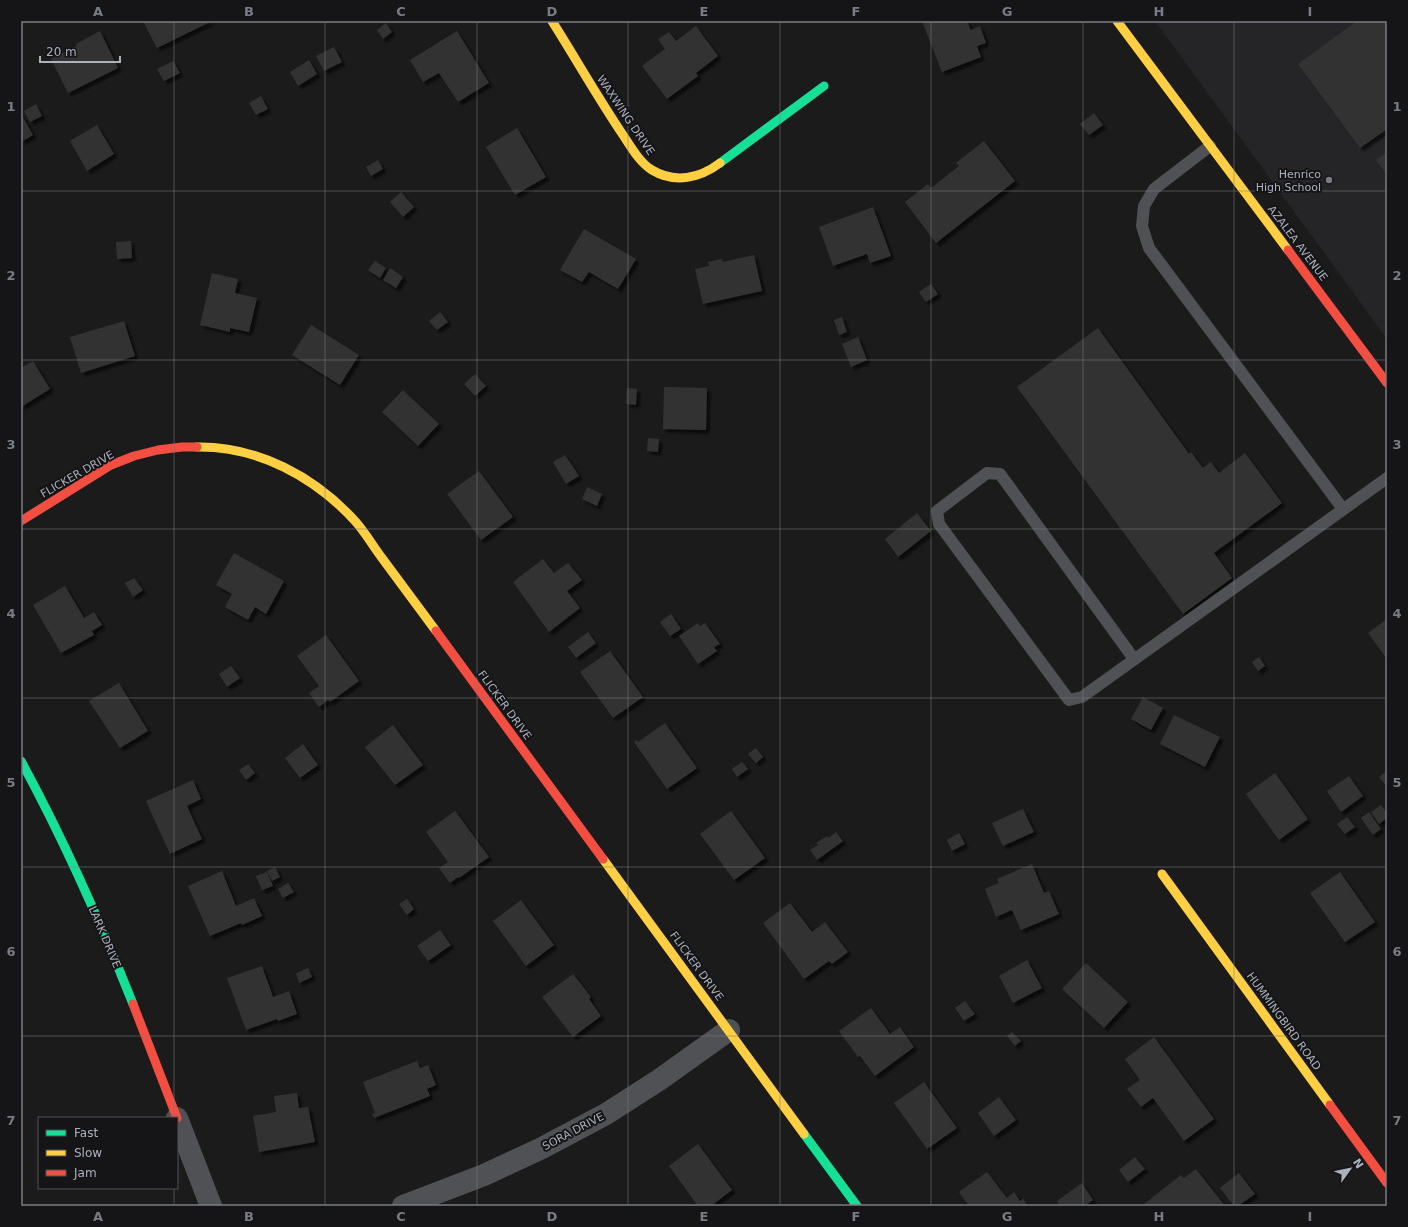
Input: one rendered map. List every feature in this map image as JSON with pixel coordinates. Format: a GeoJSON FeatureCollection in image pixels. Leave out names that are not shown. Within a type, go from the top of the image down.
{"type":"FeatureCollection","features":[{"type":"Feature","properties":{"kind":"street","name":"WAXWING DRIVE"},"geometry":{"type":"LineString","coordinates":[[552,21],[618,128],[643,163],[653,171],[674,178],[690,178],[708,171],[824,86]]}},
{"type":"Feature","properties":{"kind":"street","name":"AZALEA AVENUE"},"geometry":{"type":"LineString","coordinates":[[1117,21],[1387,383]]}},
{"type":"Feature","properties":{"kind":"street","name":"FLICKER DRIVE"},"geometry":{"type":"LineString","coordinates":[[21,521],[62,494],[110,466],[149,451],[194,446],[205,446],[248,452],[269,459],[298,474],[337,502],[356,522],[857,1206]]}},
{"type":"Feature","properties":{"kind":"street","name":"LARK DRIVE"},"geometry":{"type":"LineString","coordinates":[[21,761],[61,835],[105,933],[177,1117]]}},
{"type":"Feature","properties":{"kind":"street","name":"HUMMINGBIRD ROAD"},"geometry":{"type":"LineString","coordinates":[[1162,874],[1387,1183]]}},
{"type":"Feature","properties":{"kind":"street","name":"SORA DRIVE"},"geometry":{"type":"LineString","coordinates":[[403,1206],[484,1175],[542,1148],[606,1114],[729,1030]]}},
{"type":"Feature","properties":{"kind":"street","name":"LARK DRIVE"},"geometry":{"type":"LineString","coordinates":[[178,1121],[211,1206]]}},
{"type":"Feature","properties":{"kind":"lane"},"geometry":{"type":"LineString","coordinates":[[1210,146],[1154,189],[1144,206],[1142,226],[1149,248],[1343,509]]}},
{"type":"Feature","properties":{"kind":"lane"},"geometry":{"type":"LineString","coordinates":[[1134,660],[1000,474],[987,473],[937,511],[939,524],[1069,700],[1082,697],[1134,660],[1343,509],[1387,478]]}},
{"type":"Feature","properties":{"kind":"shaded area","name":"Henrico High School"},"geometry":{"type":"Polygon","coordinates":[[[1155,21],[1387,21],[1387,339],[1155,21]]]}},
{"type":"Feature","properties":{"kind":"building"},"geometry":{"type":"Polygon","coordinates":[[[143,21],[212,21],[157,48],[143,21]]]}},
{"type":"Feature","properties":{"kind":"building"},"geometry":{"type":"Polygon","coordinates":[[[922,21],[967,21],[971,30],[980,26],[986,43],[977,46],[981,57],[942,72],[922,21]]]}},
{"type":"Feature","properties":{"kind":"building"},"geometry":{"type":"Polygon","coordinates":[[[1357,21],[1387,21],[1387,129],[1360,148],[1298,64],[1357,21]]]}},
{"type":"Feature","properties":{"kind":"building"},"geometry":{"type":"Polygon","coordinates":[[[386,23],[392,32],[383,39],[377,30],[386,23]]]}},
{"type":"Feature","properties":{"kind":"building"},"geometry":{"type":"Polygon","coordinates":[[[696,26],[718,56],[696,73],[698,76],[667,99],[642,66],[665,49],[658,39],[669,32],[676,41],[696,26]]]}},
{"type":"Feature","properties":{"kind":"building"},"geometry":{"type":"Polygon","coordinates":[[[100,31],[118,68],[68,93],[51,59],[77,46],[76,44],[100,31]]]}},
{"type":"Feature","properties":{"kind":"building"},"geometry":{"type":"Polygon","coordinates":[[[457,31],[489,83],[458,102],[439,73],[423,82],[410,60],[457,31]]]}},
{"type":"Feature","properties":{"kind":"building"},"geometry":{"type":"Polygon","coordinates":[[[334,47],[342,62],[324,71],[316,56],[334,47]]]}},
{"type":"Feature","properties":{"kind":"building"},"geometry":{"type":"Polygon","coordinates":[[[309,60],[317,74],[298,86],[290,72],[309,60]]]}},
{"type":"Feature","properties":{"kind":"building"},"geometry":{"type":"Polygon","coordinates":[[[173,61],[180,73],[164,81],[157,69],[173,61]]]}},
{"type":"Feature","properties":{"kind":"building"},"geometry":{"type":"Polygon","coordinates":[[[261,96],[268,109],[256,115],[249,103],[261,96]]]}},
{"type":"Feature","properties":{"kind":"building"},"geometry":{"type":"Polygon","coordinates":[[[36,104],[42,116],[30,122],[24,111],[36,104]]]}},
{"type":"Feature","properties":{"kind":"building"},"geometry":{"type":"Polygon","coordinates":[[[1094,113],[1103,125],[1089,135],[1080,124],[1094,113]]]}},
{"type":"Feature","properties":{"kind":"building"},"geometry":{"type":"Polygon","coordinates":[[[21,114],[33,135],[21,142],[21,114]]]}},
{"type":"Feature","properties":{"kind":"building"},"geometry":{"type":"Polygon","coordinates":[[[97,125],[114,154],[87,171],[70,141],[97,125]]]}},
{"type":"Feature","properties":{"kind":"building"},"geometry":{"type":"Polygon","coordinates":[[[517,128],[546,177],[515,195],[486,147],[517,128]]]}},
{"type":"Feature","properties":{"kind":"building"},"geometry":{"type":"Polygon","coordinates":[[[984,141],[1015,181],[936,243],[905,202],[928,184],[931,188],[959,166],[956,163],[984,141]]]}},
{"type":"Feature","properties":{"kind":"building"},"geometry":{"type":"Polygon","coordinates":[[[1387,152],[1387,175],[1376,160],[1387,152]]]}},
{"type":"Feature","properties":{"kind":"building"},"geometry":{"type":"Polygon","coordinates":[[[378,160],[383,169],[371,176],[366,167],[378,160]]]}},
{"type":"Feature","properties":{"kind":"building"},"geometry":{"type":"Polygon","coordinates":[[[401,192],[414,207],[403,217],[390,202],[401,192]]]}},
{"type":"Feature","properties":{"kind":"building"},"geometry":{"type":"Polygon","coordinates":[[[873,207],[891,256],[870,263],[867,254],[833,266],[819,227],[873,207]]]}},
{"type":"Feature","properties":{"kind":"building"},"geometry":{"type":"Polygon","coordinates":[[[584,229],[636,259],[618,289],[589,272],[582,282],[560,270],[584,229]]]}},
{"type":"Feature","properties":{"kind":"building"},"geometry":{"type":"Polygon","coordinates":[[[131,241],[132,258],[117,259],[116,242],[131,241]]]}},
{"type":"Feature","properties":{"kind":"building"},"geometry":{"type":"Polygon","coordinates":[[[754,255],[762,291],[703,304],[695,269],[709,266],[708,262],[722,259],[723,262],[754,255]]]}},
{"type":"Feature","properties":{"kind":"building"},"geometry":{"type":"Polygon","coordinates":[[[375,261],[386,268],[380,278],[368,270],[375,261]]]}},
{"type":"Feature","properties":{"kind":"building"},"geometry":{"type":"Polygon","coordinates":[[[390,268],[403,277],[396,288],[383,280],[390,268]]]}},
{"type":"Feature","properties":{"kind":"building"},"geometry":{"type":"Polygon","coordinates":[[[212,273],[238,279],[235,293],[257,298],[249,332],[230,328],[230,332],[200,325],[212,273]]]}},
{"type":"Feature","properties":{"kind":"building"},"geometry":{"type":"Polygon","coordinates":[[[931,284],[938,294],[926,302],[919,292],[931,284]]]}},
{"type":"Feature","properties":{"kind":"building"},"geometry":{"type":"Polygon","coordinates":[[[440,312],[448,322],[437,330],[429,321],[440,312]]]}},
{"type":"Feature","properties":{"kind":"building"},"geometry":{"type":"Polygon","coordinates":[[[842,317],[847,332],[839,335],[834,320],[842,317]]]}},
{"type":"Feature","properties":{"kind":"building"},"geometry":{"type":"Polygon","coordinates":[[[124,321],[135,356],[81,373],[70,337],[124,321]]]}},
{"type":"Feature","properties":{"kind":"building"},"geometry":{"type":"Polygon","coordinates":[[[311,325],[359,355],[340,385],[292,355],[311,325]]]}},
{"type":"Feature","properties":{"kind":"building"},"geometry":{"type":"Polygon","coordinates":[[[1098,328],[1189,454],[1191,452],[1203,468],[1211,462],[1219,473],[1245,453],[1282,503],[1214,553],[1232,578],[1183,614],[1017,387],[1098,328]]]}},
{"type":"Feature","properties":{"kind":"building"},"geometry":{"type":"Polygon","coordinates":[[[858,337],[867,360],[851,367],[842,344],[858,337]]]}},
{"type":"Feature","properties":{"kind":"building"},"geometry":{"type":"Polygon","coordinates":[[[33,361],[50,389],[21,407],[21,368],[33,361]]]}},
{"type":"Feature","properties":{"kind":"building"},"geometry":{"type":"Polygon","coordinates":[[[475,374],[486,386],[475,396],[464,384],[475,374]]]}},
{"type":"Feature","properties":{"kind":"building"},"geometry":{"type":"Polygon","coordinates":[[[664,387],[707,388],[706,430],[663,429],[664,387]]]}},
{"type":"Feature","properties":{"kind":"building"},"geometry":{"type":"Polygon","coordinates":[[[627,388],[637,389],[636,405],[626,404],[627,388]]]}},
{"type":"Feature","properties":{"kind":"building"},"geometry":{"type":"Polygon","coordinates":[[[403,390],[439,424],[418,446],[382,412],[403,390]]]}},
{"type":"Feature","properties":{"kind":"building"},"geometry":{"type":"Polygon","coordinates":[[[648,438],[659,439],[658,452],[647,451],[648,438]]]}},
{"type":"Feature","properties":{"kind":"building"},"geometry":{"type":"Polygon","coordinates":[[[565,455],[579,476],[566,484],[553,462],[565,455]]]}},
{"type":"Feature","properties":{"kind":"building"},"geometry":{"type":"Polygon","coordinates":[[[479,471],[513,517],[481,540],[447,494],[479,471]]]}},
{"type":"Feature","properties":{"kind":"building"},"geometry":{"type":"Polygon","coordinates":[[[587,487],[602,494],[597,506],[582,499],[587,487]]]}},
{"type":"Feature","properties":{"kind":"building"},"geometry":{"type":"Polygon","coordinates":[[[917,513],[931,531],[898,557],[885,539],[917,513]]]}},
{"type":"Feature","properties":{"kind":"building"},"geometry":{"type":"Polygon","coordinates":[[[234,553],[284,581],[266,614],[255,607],[248,620],[225,607],[232,594],[216,585],[234,553]]]}},
{"type":"Feature","properties":{"kind":"building"},"geometry":{"type":"Polygon","coordinates":[[[543,559],[554,573],[568,563],[582,580],[567,591],[580,608],[549,632],[513,582],[543,559]]]}},
{"type":"Feature","properties":{"kind":"building"},"geometry":{"type":"Polygon","coordinates":[[[134,578],[143,590],[133,597],[125,583],[134,578]]]}},
{"type":"Feature","properties":{"kind":"building"},"geometry":{"type":"Polygon","coordinates":[[[65,586],[84,618],[94,612],[102,625],[92,631],[94,635],[61,653],[33,605],[65,586]]]}},
{"type":"Feature","properties":{"kind":"building"},"geometry":{"type":"Polygon","coordinates":[[[671,614],[681,629],[670,636],[660,622],[671,614]]]}},
{"type":"Feature","properties":{"kind":"building"},"geometry":{"type":"Polygon","coordinates":[[[1387,619],[1387,659],[1368,633],[1387,619]]]}},
{"type":"Feature","properties":{"kind":"building"},"geometry":{"type":"Polygon","coordinates":[[[698,623],[700,626],[705,623],[720,644],[714,647],[717,651],[698,664],[679,636],[698,623]]]}},
{"type":"Feature","properties":{"kind":"building"},"geometry":{"type":"Polygon","coordinates":[[[588,632],[596,643],[576,658],[568,647],[588,632]]]}},
{"type":"Feature","properties":{"kind":"building"},"geometry":{"type":"Polygon","coordinates":[[[326,635],[359,681],[330,702],[328,700],[319,707],[309,693],[319,686],[297,656],[326,635]]]}},
{"type":"Feature","properties":{"kind":"building"},"geometry":{"type":"Polygon","coordinates":[[[610,651],[643,697],[613,718],[580,672],[610,651]]]}},
{"type":"Feature","properties":{"kind":"building"},"geometry":{"type":"Polygon","coordinates":[[[1259,657],[1265,666],[1258,671],[1252,662],[1259,657]]]}},
{"type":"Feature","properties":{"kind":"building"},"geometry":{"type":"Polygon","coordinates":[[[231,666],[240,678],[227,687],[219,674],[231,666]]]}},
{"type":"Feature","properties":{"kind":"building"},"geometry":{"type":"Polygon","coordinates":[[[119,683],[148,731],[120,748],[89,701],[119,683]]]}},
{"type":"Feature","properties":{"kind":"building"},"geometry":{"type":"Polygon","coordinates":[[[1143,697],[1163,708],[1151,730],[1131,719],[1143,697]]]}},
{"type":"Feature","properties":{"kind":"building"},"geometry":{"type":"Polygon","coordinates":[[[1174,715],[1220,737],[1205,767],[1160,744],[1174,715]]]}},
{"type":"Feature","properties":{"kind":"building"},"geometry":{"type":"Polygon","coordinates":[[[665,723],[697,768],[667,789],[634,742],[637,740],[638,742],[665,723]]]}},
{"type":"Feature","properties":{"kind":"building"},"geometry":{"type":"Polygon","coordinates":[[[393,725],[423,765],[395,785],[365,747],[393,725]]]}},
{"type":"Feature","properties":{"kind":"building"},"geometry":{"type":"Polygon","coordinates":[[[303,744],[318,765],[300,778],[285,758],[303,744]]]}},
{"type":"Feature","properties":{"kind":"building"},"geometry":{"type":"Polygon","coordinates":[[[756,748],[763,757],[756,763],[748,754],[756,748]]]}},
{"type":"Feature","properties":{"kind":"building"},"geometry":{"type":"Polygon","coordinates":[[[742,762],[748,769],[737,777],[732,769],[742,762]]]}},
{"type":"Feature","properties":{"kind":"building"},"geometry":{"type":"Polygon","coordinates":[[[248,764],[255,773],[246,780],[239,770],[248,764]]]}},
{"type":"Feature","properties":{"kind":"building"},"geometry":{"type":"Polygon","coordinates":[[[1387,771],[1387,787],[1379,777],[1387,771]]]}},
{"type":"Feature","properties":{"kind":"building"},"geometry":{"type":"Polygon","coordinates":[[[1275,773],[1308,819],[1279,840],[1246,794],[1275,773]]]}},
{"type":"Feature","properties":{"kind":"building"},"geometry":{"type":"Polygon","coordinates":[[[1349,776],[1363,796],[1341,812],[1327,791],[1349,776]]]}},
{"type":"Feature","properties":{"kind":"building"},"geometry":{"type":"Polygon","coordinates":[[[193,780],[201,799],[187,806],[202,839],[170,854],[146,801],[193,780]]]}},
{"type":"Feature","properties":{"kind":"building"},"geometry":{"type":"Polygon","coordinates":[[[1381,805],[1387,813],[1387,818],[1379,824],[1371,812],[1381,805]]]}},
{"type":"Feature","properties":{"kind":"building"},"geometry":{"type":"Polygon","coordinates":[[[1023,809],[1034,832],[1003,846],[992,823],[1023,809]]]}},
{"type":"Feature","properties":{"kind":"building"},"geometry":{"type":"Polygon","coordinates":[[[455,811],[489,857],[450,883],[439,868],[448,862],[426,832],[455,811]]]}},
{"type":"Feature","properties":{"kind":"building"},"geometry":{"type":"Polygon","coordinates":[[[731,811],[765,858],[734,880],[700,834],[731,811]]]}},
{"type":"Feature","properties":{"kind":"building"},"geometry":{"type":"Polygon","coordinates":[[[1369,812],[1381,829],[1373,835],[1361,818],[1369,812]]]}},
{"type":"Feature","properties":{"kind":"building"},"geometry":{"type":"Polygon","coordinates":[[[1347,817],[1355,827],[1345,834],[1337,824],[1347,817]]]}},
{"type":"Feature","properties":{"kind":"building"},"geometry":{"type":"Polygon","coordinates":[[[836,832],[843,841],[817,860],[810,850],[818,845],[816,843],[827,836],[828,838],[836,832]]]}},
{"type":"Feature","properties":{"kind":"building"},"geometry":{"type":"Polygon","coordinates":[[[959,833],[965,844],[952,851],[947,840],[959,833]]]}},
{"type":"Feature","properties":{"kind":"building"},"geometry":{"type":"Polygon","coordinates":[[[1032,864],[1044,893],[1049,891],[1059,914],[1021,930],[1012,910],[996,917],[985,889],[999,883],[997,879],[1032,864]]]}},
{"type":"Feature","properties":{"kind":"building"},"geometry":{"type":"Polygon","coordinates":[[[275,867],[280,877],[272,881],[267,871],[275,867]]]}},
{"type":"Feature","properties":{"kind":"building"},"geometry":{"type":"Polygon","coordinates":[[[222,871],[236,906],[254,898],[262,916],[242,925],[241,923],[210,936],[188,886],[222,871]]]}},
{"type":"Feature","properties":{"kind":"building"},"geometry":{"type":"Polygon","coordinates":[[[267,872],[273,886],[262,890],[256,876],[267,872]]]}},
{"type":"Feature","properties":{"kind":"building"},"geometry":{"type":"Polygon","coordinates":[[[1340,872],[1375,922],[1345,942],[1310,893],[1340,872]]]}},
{"type":"Feature","properties":{"kind":"building"},"geometry":{"type":"Polygon","coordinates":[[[288,883],[294,892],[283,898],[278,889],[288,883]]]}},
{"type":"Feature","properties":{"kind":"building"},"geometry":{"type":"Polygon","coordinates":[[[407,899],[414,909],[407,915],[399,904],[407,899]]]}},
{"type":"Feature","properties":{"kind":"building"},"geometry":{"type":"Polygon","coordinates":[[[521,900],[554,945],[526,966],[493,921],[521,900]]]}},
{"type":"Feature","properties":{"kind":"building"},"geometry":{"type":"Polygon","coordinates":[[[790,903],[812,932],[825,922],[848,952],[832,964],[829,961],[804,979],[763,923],[790,903]]]}},
{"type":"Feature","properties":{"kind":"building"},"geometry":{"type":"Polygon","coordinates":[[[440,930],[451,945],[428,961],[417,946],[440,930]]]}},
{"type":"Feature","properties":{"kind":"building"},"geometry":{"type":"Polygon","coordinates":[[[1027,960],[1042,988],[1013,1003],[999,976],[1027,960]]]}},
{"type":"Feature","properties":{"kind":"building"},"geometry":{"type":"Polygon","coordinates":[[[1086,963],[1128,1002],[1104,1028],[1062,989],[1086,963]]]}},
{"type":"Feature","properties":{"kind":"building"},"geometry":{"type":"Polygon","coordinates":[[[262,966],[273,997],[289,991],[297,1014],[278,1021],[277,1019],[246,1030],[227,978],[262,966]]]}},
{"type":"Feature","properties":{"kind":"building"},"geometry":{"type":"Polygon","coordinates":[[[308,968],[312,977],[299,983],[296,973],[308,968]]]}},
{"type":"Feature","properties":{"kind":"building"},"geometry":{"type":"Polygon","coordinates":[[[573,974],[591,997],[589,999],[601,1016],[573,1037],[542,997],[573,974]]]}},
{"type":"Feature","properties":{"kind":"building"},"geometry":{"type":"Polygon","coordinates":[[[965,1001],[975,1014],[964,1021],[955,1008],[965,1001]]]}},
{"type":"Feature","properties":{"kind":"building"},"geometry":{"type":"Polygon","coordinates":[[[871,1008],[890,1034],[900,1027],[914,1047],[875,1076],[860,1056],[858,1057],[839,1031],[871,1008]]]}},
{"type":"Feature","properties":{"kind":"building"},"geometry":{"type":"Polygon","coordinates":[[[1012,1032],[1021,1041],[1015,1046],[1007,1036],[1012,1032]]]}},
{"type":"Feature","properties":{"kind":"building"},"geometry":{"type":"Polygon","coordinates":[[[1154,1037],[1214,1119],[1184,1141],[1153,1098],[1141,1107],[1127,1089],[1140,1080],[1125,1059],[1154,1037]]]}},
{"type":"Feature","properties":{"kind":"building"},"geometry":{"type":"Polygon","coordinates":[[[417,1061],[420,1068],[428,1065],[436,1085],[427,1089],[430,1096],[374,1118],[372,1114],[375,1113],[363,1082],[417,1061]]]}},
{"type":"Feature","properties":{"kind":"building"},"geometry":{"type":"Polygon","coordinates":[[[924,1082],[957,1128],[927,1149],[894,1103],[924,1082]]]}},
{"type":"Feature","properties":{"kind":"building"},"geometry":{"type":"Polygon","coordinates":[[[297,1093],[299,1108],[308,1107],[315,1142],[259,1152],[253,1116],[276,1112],[274,1096],[297,1093]]]}},
{"type":"Feature","properties":{"kind":"building"},"geometry":{"type":"Polygon","coordinates":[[[999,1097],[1016,1120],[994,1136],[978,1113],[999,1097]]]}},
{"type":"Feature","properties":{"kind":"building"},"geometry":{"type":"Polygon","coordinates":[[[698,1144],[732,1190],[711,1206],[698,1206],[669,1166],[698,1144]]]}},
{"type":"Feature","properties":{"kind":"building"},"geometry":{"type":"Polygon","coordinates":[[[1135,1157],[1145,1169],[1128,1182],[1119,1170],[1135,1157]]]}},
{"type":"Feature","properties":{"kind":"building"},"geometry":{"type":"Polygon","coordinates":[[[1196,1169],[1225,1206],[1146,1206],[1144,1204],[1181,1175],[1184,1178],[1196,1169]]]}},
{"type":"Feature","properties":{"kind":"building"},"geometry":{"type":"Polygon","coordinates":[[[987,1172],[1007,1198],[1014,1192],[1020,1201],[1023,1199],[1028,1206],[969,1206],[959,1192],[987,1172]]]}},
{"type":"Feature","properties":{"kind":"building"},"geometry":{"type":"Polygon","coordinates":[[[1239,1173],[1255,1194],[1238,1206],[1234,1206],[1220,1188],[1239,1173]]]}},
{"type":"Feature","properties":{"kind":"building"},"geometry":{"type":"Polygon","coordinates":[[[1082,1183],[1093,1200],[1085,1206],[1060,1206],[1057,1201],[1082,1183]]]}},
{"type":"Feature","properties":{"kind":"traffic: fast"},"geometry":{"type":"LineString","coordinates":[[720,163],[824,86]]}},
{"type":"Feature","properties":{"kind":"traffic: fast"},"geometry":{"type":"LineString","coordinates":[[21,761],[81,881],[133,1004]]}},
{"type":"Feature","properties":{"kind":"traffic: fast"},"geometry":{"type":"LineString","coordinates":[[804,1134],[857,1206]]}},
{"type":"Feature","properties":{"kind":"traffic: slow"},"geometry":{"type":"LineString","coordinates":[[552,21],[614,121],[636,154],[648,167],[661,174],[678,178],[696,175],[720,163]]}},
{"type":"Feature","properties":{"kind":"traffic: slow"},"geometry":{"type":"LineString","coordinates":[[1117,21],[1288,250]]}},
{"type":"Feature","properties":{"kind":"traffic: slow"},"geometry":{"type":"LineString","coordinates":[[197,447],[220,448],[263,458],[304,478],[322,491],[359,525],[436,631]]}},
{"type":"Feature","properties":{"kind":"traffic: slow"},"geometry":{"type":"LineString","coordinates":[[603,859],[804,1134]]}},
{"type":"Feature","properties":{"kind":"traffic: slow"},"geometry":{"type":"LineString","coordinates":[[1162,874],[1330,1105]]}},
{"type":"Feature","properties":{"kind":"traffic: jam"},"geometry":{"type":"LineString","coordinates":[[1288,250],[1387,383]]}},
{"type":"Feature","properties":{"kind":"traffic: jam"},"geometry":{"type":"LineString","coordinates":[[21,521],[111,465],[134,456],[158,450],[197,447]]}},
{"type":"Feature","properties":{"kind":"traffic: jam"},"geometry":{"type":"LineString","coordinates":[[436,631],[603,859]]}},
{"type":"Feature","properties":{"kind":"traffic: jam"},"geometry":{"type":"LineString","coordinates":[[133,1004],[177,1117]]}},
{"type":"Feature","properties":{"kind":"traffic: jam"},"geometry":{"type":"LineString","coordinates":[[1330,1105],[1387,1183]]}},
{"type":"Feature","properties":{"kind":"place","name":"Henrico High School"},"geometry":{"type":"Point","coordinates":[1329,180]}}]}
